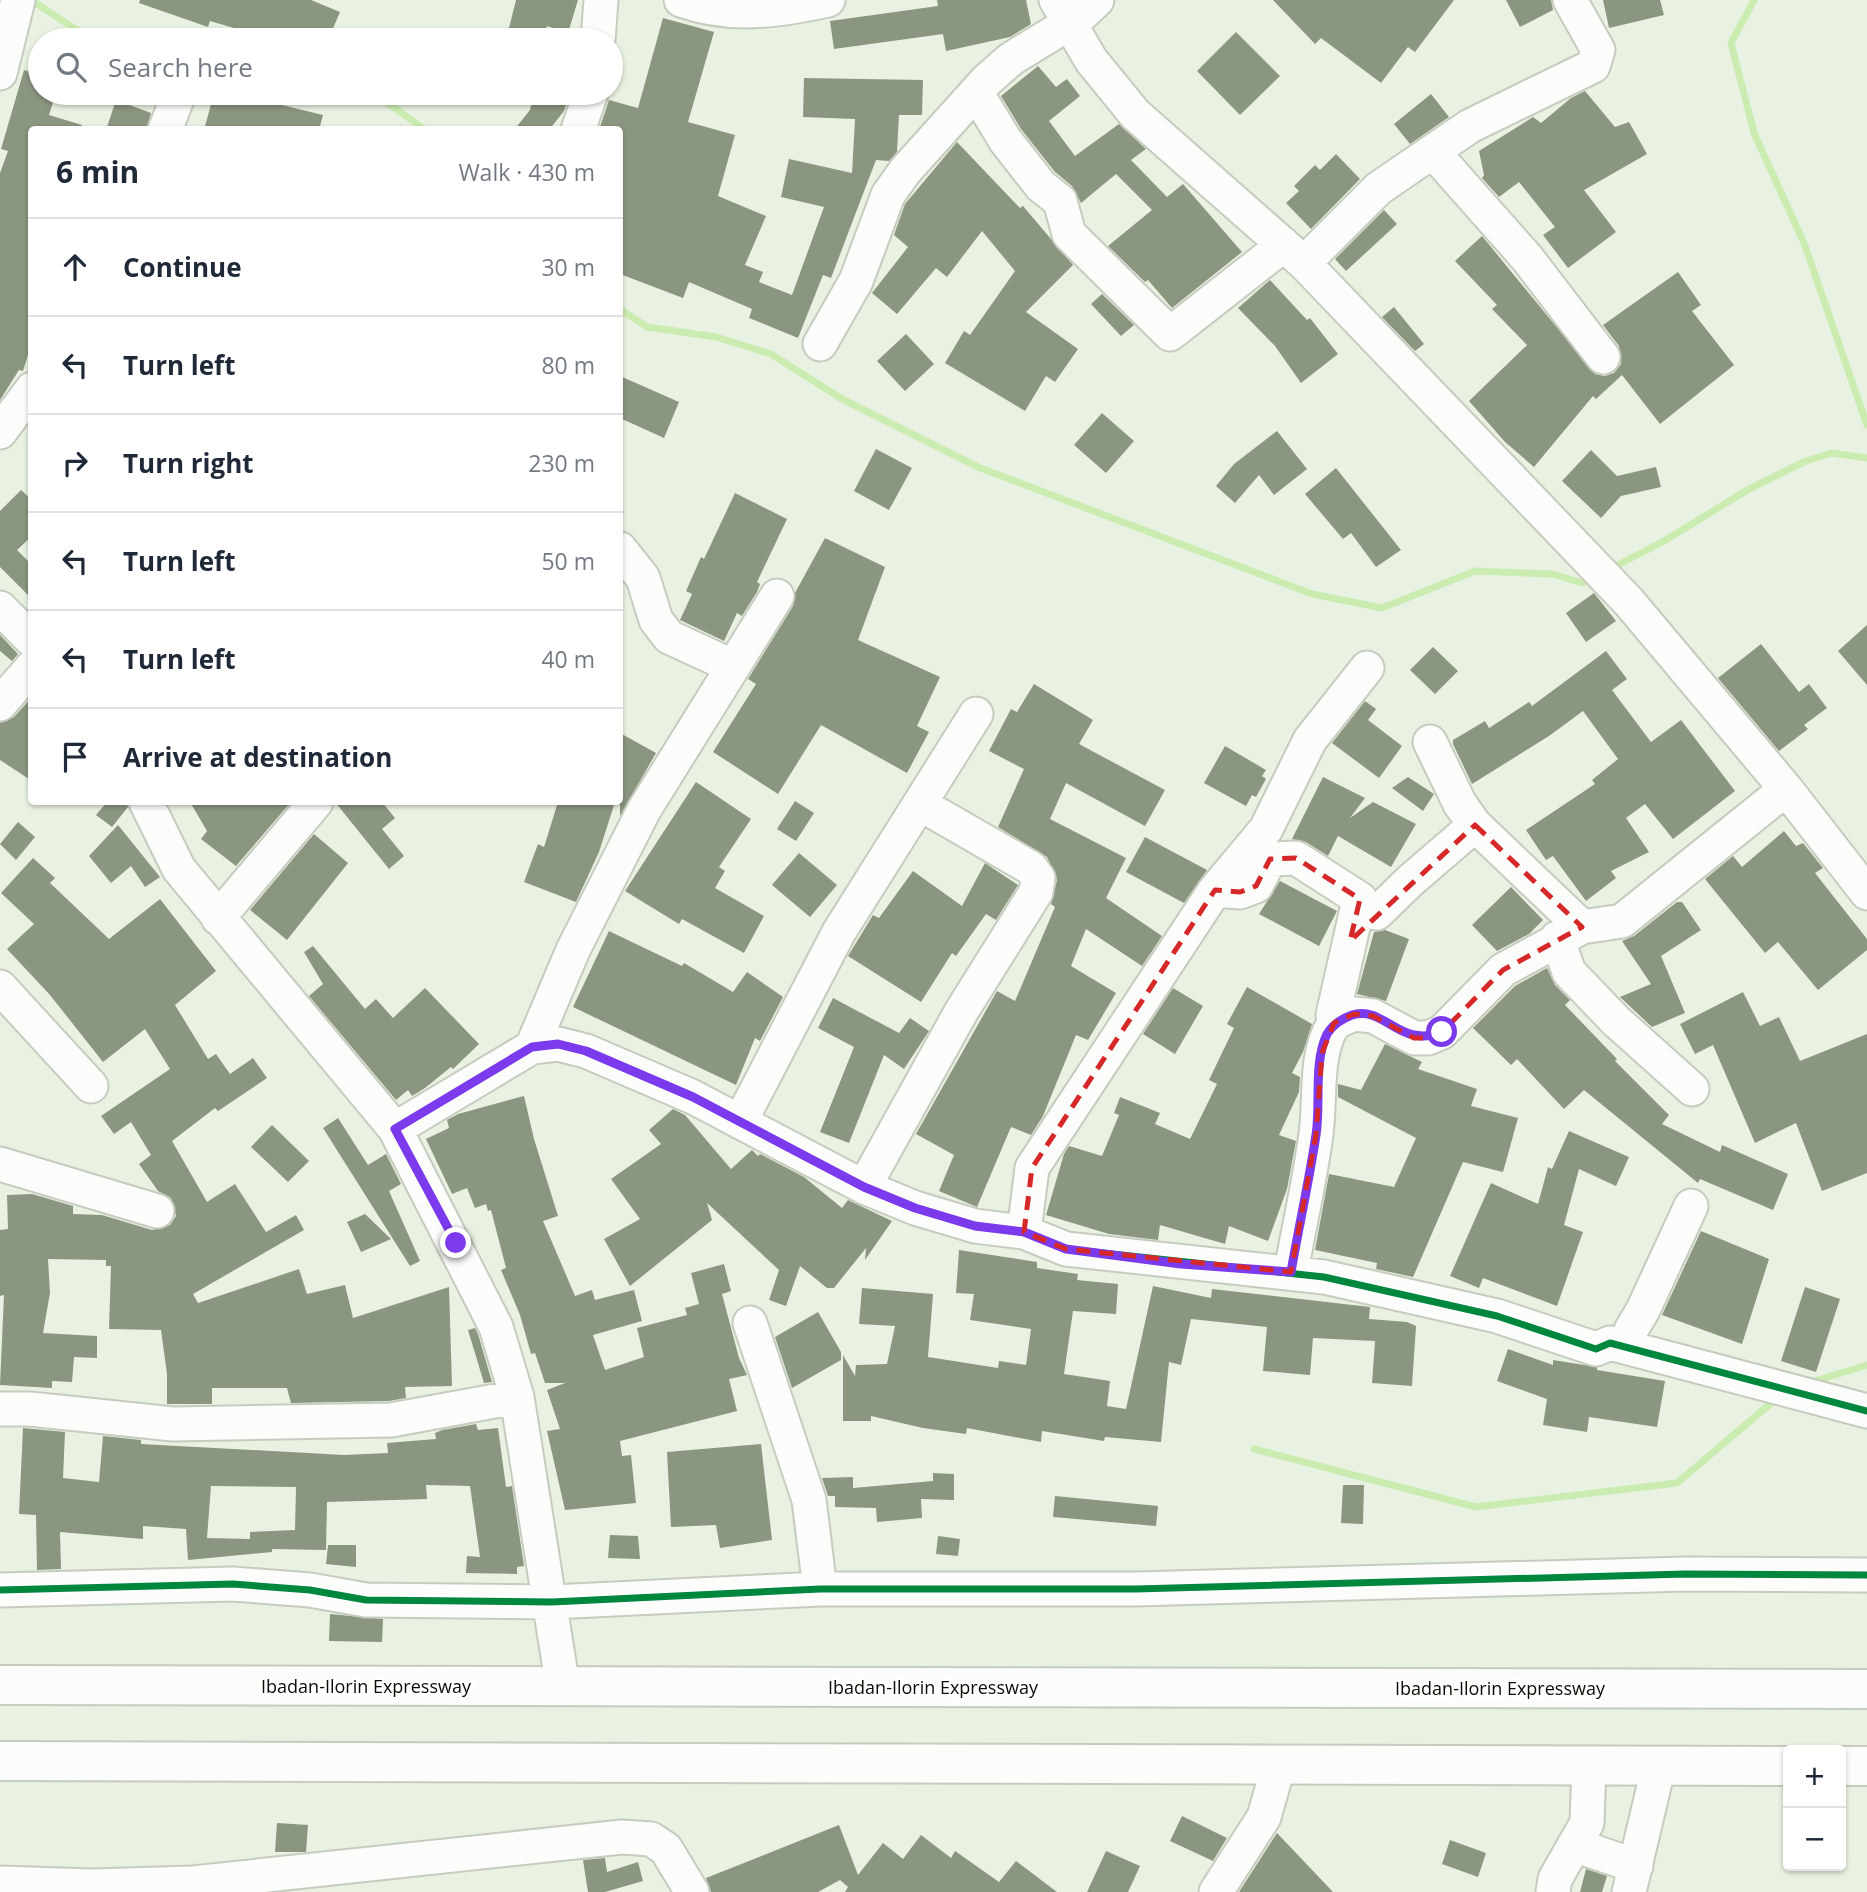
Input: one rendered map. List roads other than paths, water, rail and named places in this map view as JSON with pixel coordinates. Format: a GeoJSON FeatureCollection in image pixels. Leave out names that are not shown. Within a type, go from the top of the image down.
{"type":"FeatureCollection","features":[{"type":"Feature","properties":{"kind":"highway","name":"Ibadan-Ilorin Expressway"},"geometry":{"type":"LineString","coordinates":[[0,1685],[1867,1689]]}},
{"type":"Feature","properties":{"kind":"highway"},"geometry":{"type":"LineString","coordinates":[[0,1761],[1783,1766]]}},
{"type":"Feature","properties":{"kind":"highway"},"geometry":{"type":"LineString","coordinates":[[1846,1766],[1867,1766]]}},
{"type":"Feature","properties":{"kind":"street"},"geometry":{"type":"LineString","coordinates":[[0,73],[18,0]]}},
{"type":"Feature","properties":{"kind":"street"},"geometry":{"type":"LineString","coordinates":[[599,28],[601,0]]}},
{"type":"Feature","properties":{"kind":"street"},"geometry":{"type":"LineString","coordinates":[[681,0],[735,13],[777,11],[828,0]]}},
{"type":"Feature","properties":{"kind":"street"},"geometry":{"type":"LineString","coordinates":[[820,344],[856,281],[888,195],[905,171],[976,92],[1064,10],[1097,0]]}},
{"type":"Feature","properties":{"kind":"street"},"geometry":{"type":"LineString","coordinates":[[976,92],[990,120],[1034,177],[1060,201],[1069,234],[1170,334],[1276,251],[1293,253],[1379,188],[1470,126],[1593,66],[1598,50],[1570,0]]}},
{"type":"Feature","properties":{"kind":"street"},"geometry":{"type":"LineString","coordinates":[[1064,10],[1091,60],[1135,114],[1293,253],[1629,602],[1786,789],[1867,893]]}},
{"type":"Feature","properties":{"kind":"street"},"geometry":{"type":"LineString","coordinates":[[167,126],[175,105]]}},
{"type":"Feature","properties":{"kind":"street"},"geometry":{"type":"LineString","coordinates":[[579,126],[587,105]]}},
{"type":"Feature","properties":{"kind":"street"},"geometry":{"type":"LineString","coordinates":[[1434,153],[1527,258],[1603,357]]}},
{"type":"Feature","properties":{"kind":"street"},"geometry":{"type":"LineString","coordinates":[[0,432],[28,394]]}},
{"type":"Feature","properties":{"kind":"street"},"geometry":{"type":"LineString","coordinates":[[623,553],[643,578],[656,620],[669,637],[732,666]]}},
{"type":"Feature","properties":{"kind":"street"},"geometry":{"type":"LineString","coordinates":[[532,1047],[573,950],[644,810],[777,596]]}},
{"type":"Feature","properties":{"kind":"street"},"geometry":{"type":"LineString","coordinates":[[0,608],[28,636]]}},
{"type":"Feature","properties":{"kind":"street"},"geometry":{"type":"LineString","coordinates":[[1024,1232],[1032,1168],[1215,890],[1266,829],[1310,740],[1367,668]]}},
{"type":"Feature","properties":{"kind":"street"},"geometry":{"type":"LineString","coordinates":[[0,705],[28,672]]}},
{"type":"Feature","properties":{"kind":"street"},"geometry":{"type":"LineString","coordinates":[[740,1122],[839,932],[976,713]]}},
{"type":"Feature","properties":{"kind":"street"},"geometry":{"type":"LineString","coordinates":[[1430,742],[1460,804],[1475,825],[1569,933],[1569,972],[1616,1021],[1692,1089]]}},
{"type":"Feature","properties":{"kind":"street"},"geometry":{"type":"LineString","coordinates":[[1291,1272],[1316,1135],[1322,1053],[1326,1036],[1334,1023],[1354,1014],[1373,1016],[1414,1038],[1428,1038],[1442,1032],[1503,970],[1569,933],[1622,921],[1786,789]]}},
{"type":"Feature","properties":{"kind":"street"},"geometry":{"type":"LineString","coordinates":[[864,1187],[961,1012],[1036,892],[1038,878],[1031,868],[920,804]]}},
{"type":"Feature","properties":{"kind":"street"},"geometry":{"type":"LineString","coordinates":[[147,805],[179,869],[395,1129],[496,1327],[517,1397],[552,1602],[563,1688]]}},
{"type":"Feature","properties":{"kind":"street"},"geometry":{"type":"LineString","coordinates":[[218,919],[313,805]]}},
{"type":"Feature","properties":{"kind":"street"},"geometry":{"type":"LineString","coordinates":[[1357,909],[1377,913],[1475,825]]}},
{"type":"Feature","properties":{"kind":"street"},"geometry":{"type":"LineString","coordinates":[[1215,890],[1240,892],[1256,886],[1270,859],[1296,858],[1360,898],[1333,1015],[1334,1023]]}},
{"type":"Feature","properties":{"kind":"street"},"geometry":{"type":"LineString","coordinates":[[0,986],[91,1086]]}},
{"type":"Feature","properties":{"kind":"street"},"geometry":{"type":"LineString","coordinates":[[395,1129],[532,1047],[558,1044],[586,1051],[693,1097],[864,1187],[915,1208],[975,1226],[1024,1232],[1066,1249],[1181,1264],[1291,1272],[1497,1316],[1596,1349],[1610,1343],[1867,1411]]}},
{"type":"Feature","properties":{"kind":"street"},"geometry":{"type":"LineString","coordinates":[[0,1164],[157,1211]]}},
{"type":"Feature","properties":{"kind":"street"},"geometry":{"type":"LineString","coordinates":[[1628,1348],[1631,1330],[1691,1206]]}},
{"type":"Feature","properties":{"kind":"street"},"geometry":{"type":"LineString","coordinates":[[750,1323],[809,1500],[820,1589]]}},
{"type":"Feature","properties":{"kind":"street"},"geometry":{"type":"LineString","coordinates":[[0,1409],[30,1409],[173,1424],[391,1420],[517,1397]]}},
{"type":"Feature","properties":{"kind":"street"},"geometry":{"type":"LineString","coordinates":[[0,1590],[233,1584],[310,1590],[366,1600],[552,1602],[820,1589],[1136,1589],[1671,1575],[1867,1575]]}},
{"type":"Feature","properties":{"kind":"street"},"geometry":{"type":"LineString","coordinates":[[1216,1892],[1264,1816],[1279,1765]]}},
{"type":"Feature","properties":{"kind":"street"},"geometry":{"type":"LineString","coordinates":[[1553,1892],[1555,1880],[1587,1823],[1589,1765]]}},
{"type":"Feature","properties":{"kind":"street"},"geometry":{"type":"LineString","coordinates":[[1574,1845],[1633,1879],[1659,1765]]}},
{"type":"Feature","properties":{"kind":"street"},"geometry":{"type":"LineString","coordinates":[[0,1883],[92,1886],[327,1881],[632,1838],[651,1839],[666,1849],[692,1892]]}},
{"type":"Feature","properties":{"kind":"waterway"},"geometry":{"type":"LineString","coordinates":[[31,0],[74,28]]}},
{"type":"Feature","properties":{"kind":"waterway"},"geometry":{"type":"LineString","coordinates":[[1754,0],[1731,43],[1754,133],[1804,243],[1867,425]]}},
{"type":"Feature","properties":{"kind":"waterway"},"geometry":{"type":"LineString","coordinates":[[391,105],[419,126]]}},
{"type":"Feature","properties":{"kind":"waterway"},"geometry":{"type":"LineString","coordinates":[[623,311],[647,327],[716,337],[771,354],[842,399],[978,467],[1312,594],[1382,608],[1475,571],[1553,574],[1582,583],[1593,577]]}},
{"type":"Feature","properties":{"kind":"waterway"},"geometry":{"type":"LineString","coordinates":[[1610,569],[1664,541],[1749,489],[1806,461],[1832,453],[1867,458]]}},
{"type":"Feature","properties":{"kind":"waterway"},"geometry":{"type":"LineString","coordinates":[[1808,1383],[1867,1365]]}},
{"type":"Feature","properties":{"kind":"waterway"},"geometry":{"type":"LineString","coordinates":[[1254,1449],[1476,1507],[1677,1483],[1776,1399]]}}]}
